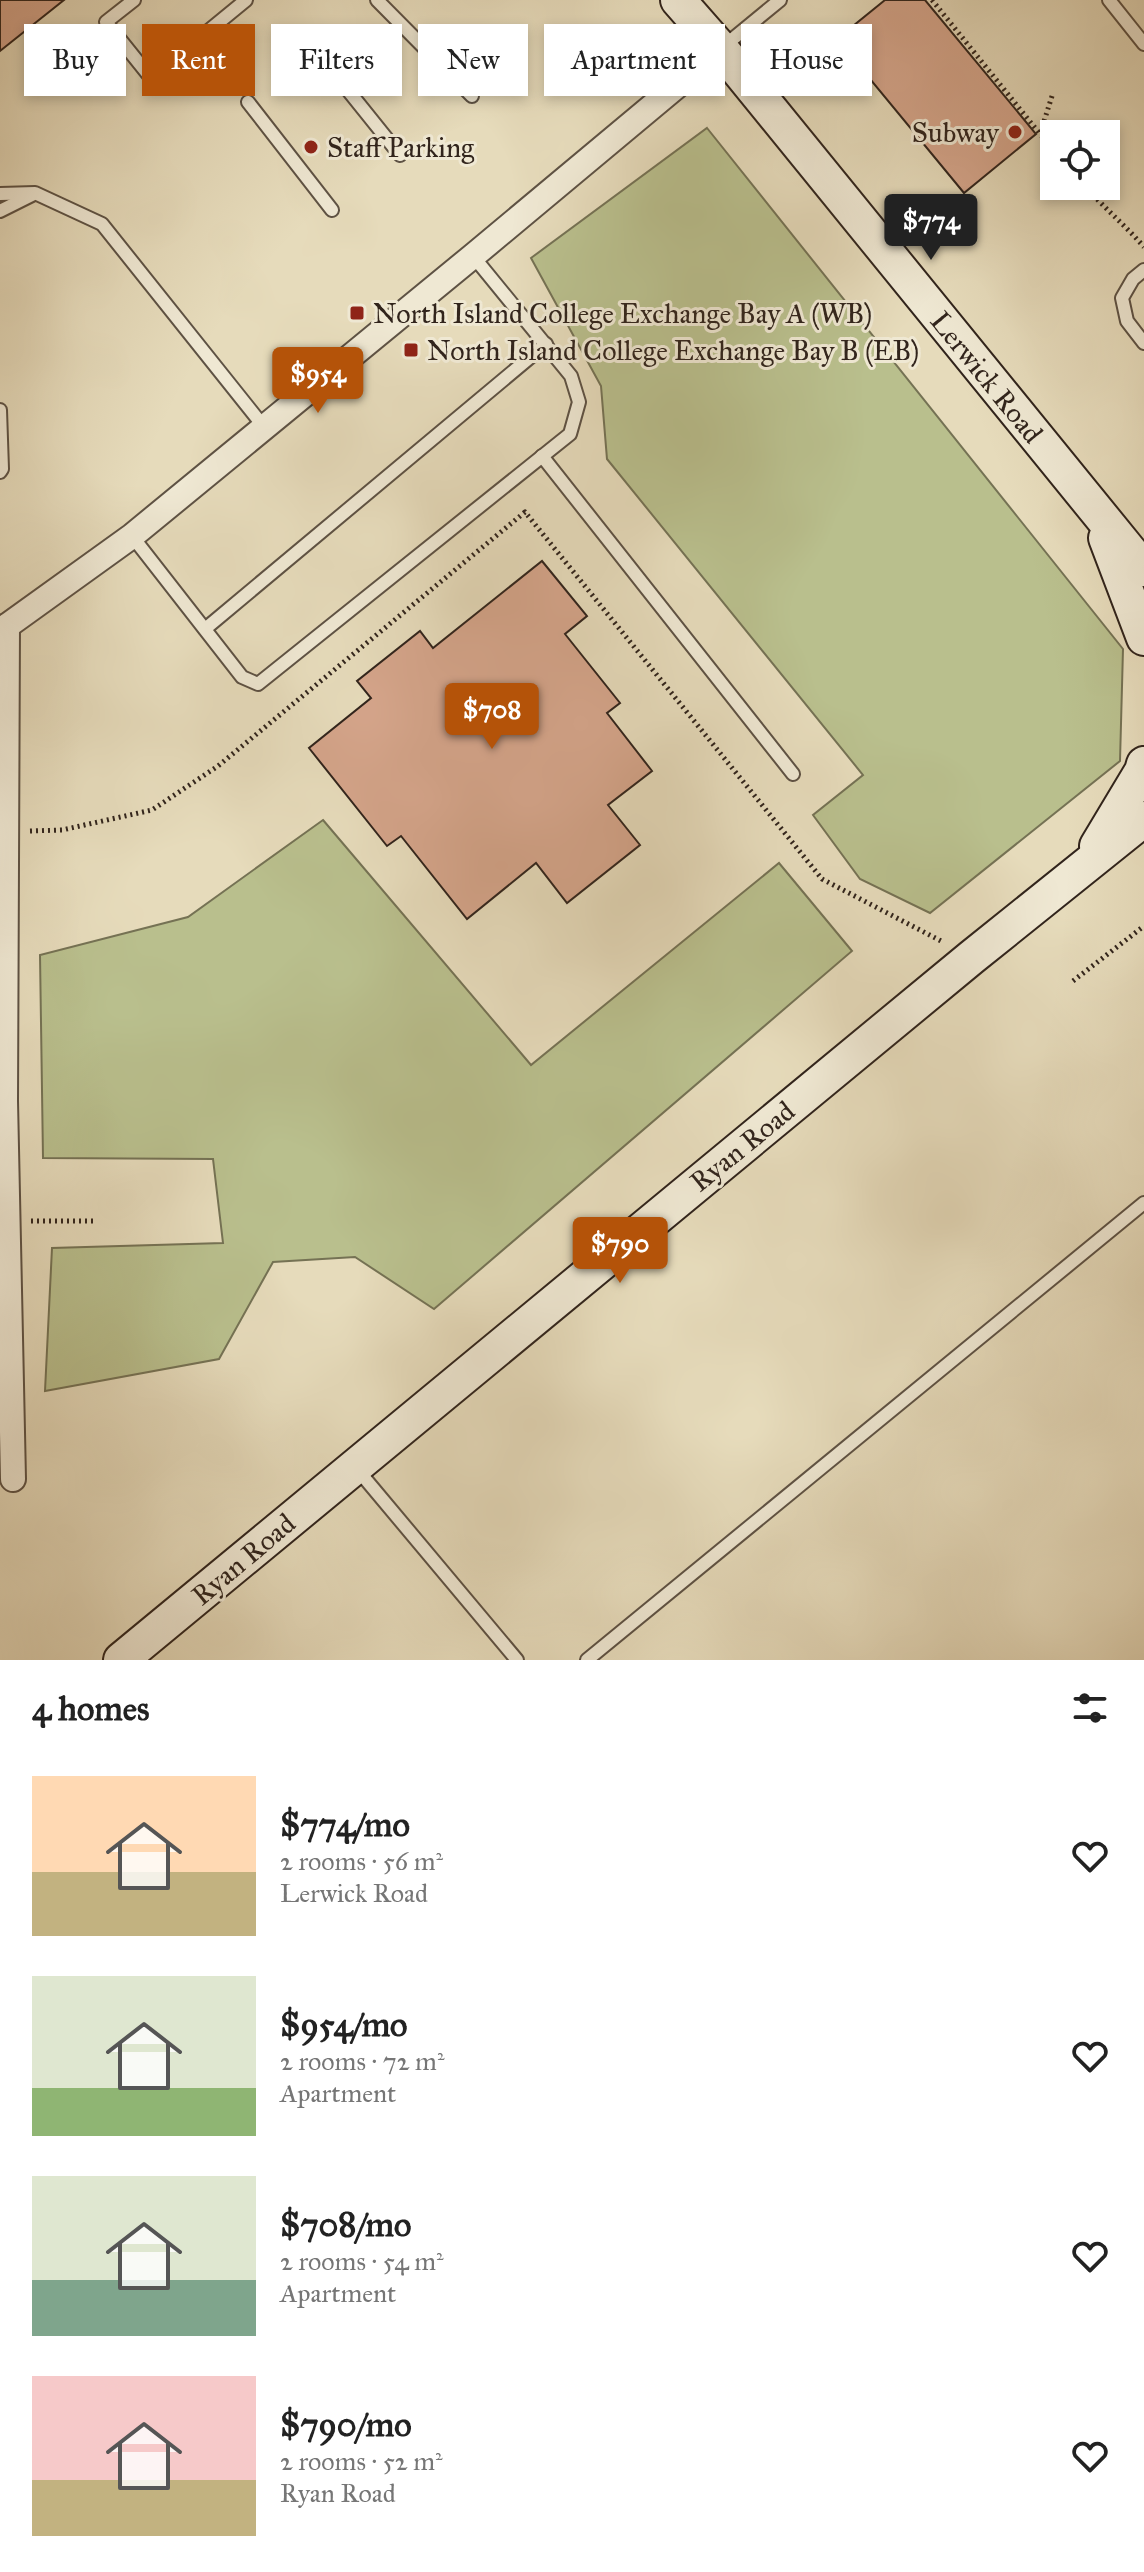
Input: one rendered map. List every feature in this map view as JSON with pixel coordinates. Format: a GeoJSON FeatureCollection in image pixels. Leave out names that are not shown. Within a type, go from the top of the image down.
{"type":"FeatureCollection","features":[{"type":"Feature","properties":{"kind":"main road","name":"Lerwick Road"},"geometry":{"type":"LineString","coordinates":[[678,0],[699,24]]}},
{"type":"Feature","properties":{"kind":"main road","name":"Lerwick Road"},"geometry":{"type":"LineString","coordinates":[[725,54],[1144,569]]}},
{"type":"Feature","properties":{"kind":"main road"},"geometry":{"type":"LineString","coordinates":[[1095,512],[1144,549]]}},
{"type":"Feature","properties":{"kind":"main road"},"geometry":{"type":"LineString","coordinates":[[1095,512],[1144,638]]}},
{"type":"Feature","properties":{"kind":"main road"},"geometry":{"type":"LineString","coordinates":[[1083,868],[1144,764]]}},
{"type":"Feature","properties":{"kind":"main road","name":"Ryan Road"},"geometry":{"type":"LineString","coordinates":[[121,1660],[972,957],[1144,819]]}},
{"type":"Feature","properties":{"kind":"main road"},"geometry":{"type":"LineString","coordinates":[[1083,868],[1144,852]]}},
{"type":"Feature","properties":{"kind":"street"},"geometry":{"type":"LineString","coordinates":[[7,1484],[8,1221],[3,1101],[6,832],[4,626],[132,536],[665,96]]}},
{"type":"Feature","properties":{"kind":"lane"},"geometry":{"type":"LineString","coordinates":[[134,0],[106,22],[151,78],[246,0]]}},
{"type":"Feature","properties":{"kind":"lane"},"geometry":{"type":"LineString","coordinates":[[377,0],[418,41]]}},
{"type":"Feature","properties":{"kind":"lane"},"geometry":{"type":"LineString","coordinates":[[725,46],[780,0]]}},
{"type":"Feature","properties":{"kind":"lane"},"geometry":{"type":"LineString","coordinates":[[1109,0],[1144,44]]}},
{"type":"Feature","properties":{"kind":"lane"},"geometry":{"type":"LineString","coordinates":[[353,96],[400,155]]}},
{"type":"Feature","properties":{"kind":"lane"},"geometry":{"type":"LineString","coordinates":[[248,102],[332,210]]}},
{"type":"Feature","properties":{"kind":"lane"},"geometry":{"type":"LineString","coordinates":[[0,211],[35,193]]}},
{"type":"Feature","properties":{"kind":"lane"},"geometry":{"type":"LineString","coordinates":[[0,194],[35,193],[102,224],[264,427]]}},
{"type":"Feature","properties":{"kind":"lane"},"geometry":{"type":"LineString","coordinates":[[132,536],[242,677],[258,684],[570,434],[579,402],[571,376],[473,256]]}},
{"type":"Feature","properties":{"kind":"lane"},"geometry":{"type":"LineString","coordinates":[[1144,270],[1133,279],[1122,298],[1127,321],[1144,343]]}},
{"type":"Feature","properties":{"kind":"lane"},"geometry":{"type":"LineString","coordinates":[[205,629],[546,344]]}},
{"type":"Feature","properties":{"kind":"lane"},"geometry":{"type":"LineString","coordinates":[[0,410],[0,472]]}},
{"type":"Feature","properties":{"kind":"lane"},"geometry":{"type":"LineString","coordinates":[[542,456],[793,774]]}},
{"type":"Feature","properties":{"kind":"lane"},"geometry":{"type":"LineString","coordinates":[[587,1660],[1144,1203]]}},
{"type":"Feature","properties":{"kind":"lane"},"geometry":{"type":"LineString","coordinates":[[355,1466],[517,1660]]}},
{"type":"Feature","properties":{"kind":"path"},"geometry":{"type":"LineString","coordinates":[[932,0],[1040,134]]}},
{"type":"Feature","properties":{"kind":"path"},"geometry":{"type":"LineString","coordinates":[[1044,120],[1052,96]]}},
{"type":"Feature","properties":{"kind":"path"},"geometry":{"type":"LineString","coordinates":[[1097,200],[1144,247]]}},
{"type":"Feature","properties":{"kind":"path"},"geometry":{"type":"LineString","coordinates":[[6,832],[62,830],[152,810],[218,766],[525,512],[822,879],[972,957]]}},
{"type":"Feature","properties":{"kind":"path"},"geometry":{"type":"LineString","coordinates":[[1073,981],[1144,926]]}},
{"type":"Feature","properties":{"kind":"path"},"geometry":{"type":"LineString","coordinates":[[8,1221],[95,1221]]}},
{"type":"Feature","properties":{"kind":"green space"},"geometry":{"type":"Polygon","coordinates":[[[707,128],[1123,649],[1120,761],[930,913],[860,879],[813,815],[863,775],[607,459],[601,386],[531,258],[707,128]]]}},
{"type":"Feature","properties":{"kind":"green space"},"geometry":{"type":"Polygon","coordinates":[[[323,820],[531,1065],[779,863],[852,951],[434,1309],[355,1257],[273,1262],[219,1359],[45,1391],[52,1248],[223,1243],[213,1159],[43,1158],[40,955],[188,917],[323,820]]]}},
{"type":"Feature","properties":{"kind":"building"},"geometry":{"type":"Polygon","coordinates":[[[0,0],[64,0],[34,24],[24,24],[24,32],[0,51],[0,0]]]}},
{"type":"Feature","properties":{"kind":"building"},"geometry":{"type":"Polygon","coordinates":[[[885,0],[925,0],[1036,134],[964,193],[872,81],[872,24],[855,24],[885,0]]]}},
{"type":"Feature","properties":{"kind":"building"},"geometry":{"type":"Polygon","coordinates":[[[542,561],[587,616],[565,634],[620,703],[607,713],[652,771],[608,805],[640,845],[567,903],[536,863],[467,919],[401,836],[387,846],[309,748],[371,698],[357,681],[420,631],[433,648],[542,561]]]}},
{"type":"Feature","properties":{"kind":"place","name":"Subway"},"geometry":{"type":"Point","coordinates":[1015,132]}},
{"type":"Feature","properties":{"kind":"place","name":"Staff Parking"},"geometry":{"type":"Point","coordinates":[311,147]}},
{"type":"Feature","properties":{"kind":"place","name":"North Island College Exchange Bay A (WB)"},"geometry":{"type":"Point","coordinates":[357,313]}},
{"type":"Feature","properties":{"kind":"place","name":"North Island College Exchange Bay B (EB)"},"geometry":{"type":"Point","coordinates":[411,350]}}]}
